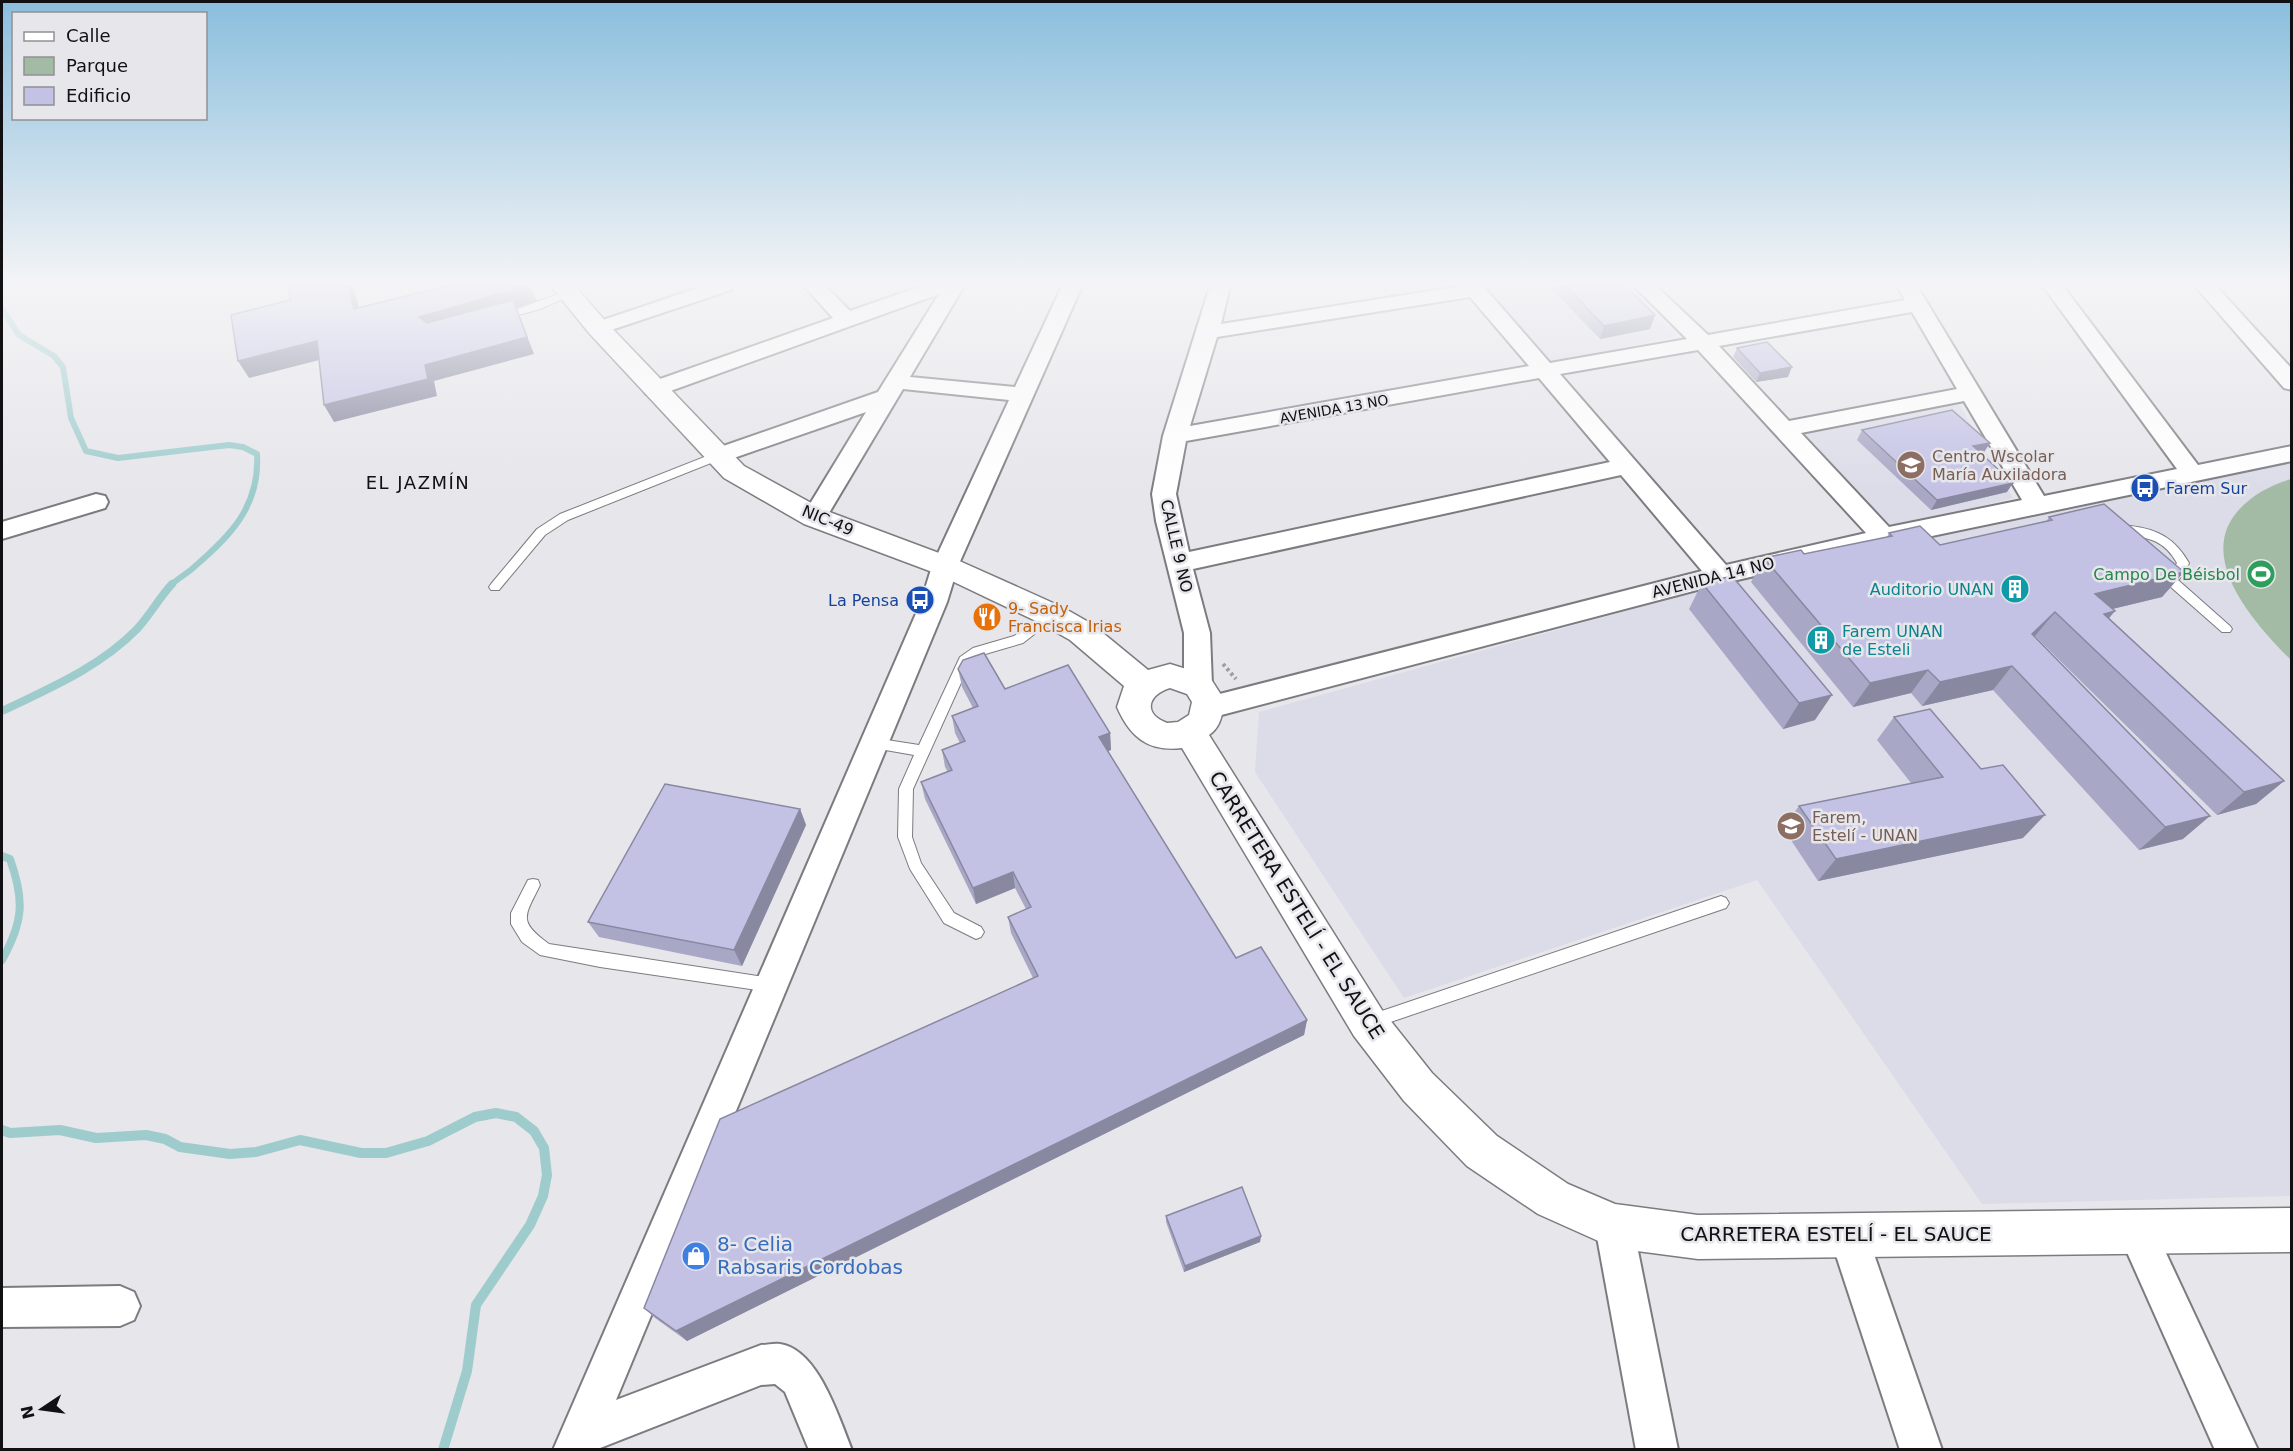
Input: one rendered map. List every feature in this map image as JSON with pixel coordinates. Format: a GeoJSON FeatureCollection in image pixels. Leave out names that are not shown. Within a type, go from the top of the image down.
{"type":"FeatureCollection","features":[{"type":"Feature","properties":{"kind":"street","name":"NIC-49"},"geometry":{"type":"LineString","coordinates":[[622,354],[734,472],[814,517],[945,566],[1050,615],[1081,632],[1143,685]]}},
{"type":"Feature","properties":{"kind":"street"},"geometry":{"type":"LineString","coordinates":[[654,389],[753,354]]}},
{"type":"Feature","properties":{"kind":"street"},"geometry":{"type":"LineString","coordinates":[[814,517],[913,354]]}},
{"type":"Feature","properties":{"kind":"street"},"geometry":{"type":"LineString","coordinates":[[577,1442],[934,602],[945,566],[1042,354]]}},
{"type":"Feature","properties":{"kind":"street","name":"CALLE 9 NO"},"geometry":{"type":"LineString","coordinates":[[1199,708],[1197,633],[1168,521],[1164,494],[1175,436],[1201,354]]}},
{"type":"Feature","properties":{"kind":"street"},"geometry":{"type":"LineString","coordinates":[[1530,354],[1720,575]]}},
{"type":"Feature","properties":{"kind":"street","name":"AVENIDA 13 NO"},"geometry":{"type":"LineString","coordinates":[[1175,436],[1546,372],[1638,354]]}},
{"type":"Feature","properties":{"kind":"street"},"geometry":{"type":"LineString","coordinates":[[1714,354],[1884,537]]}},
{"type":"Feature","properties":{"kind":"street"},"geometry":{"type":"LineString","coordinates":[[1948,354],[2037,505]]}},
{"type":"Feature","properties":{"kind":"street"},"geometry":{"type":"LineString","coordinates":[[2103,354],[2193,474]]}},
{"type":"Feature","properties":{"kind":"street"},"geometry":{"type":"LineString","coordinates":[[2266,354],[2292,383]]}},
{"type":"Feature","properties":{"kind":"street"},"geometry":{"type":"LineString","coordinates":[[717,456],[892,389],[1023,395]]}},
{"type":"Feature","properties":{"kind":"street"},"geometry":{"type":"LineString","coordinates":[[1786,429],[1972,393]]}},
{"type":"Feature","properties":{"kind":"street","name":"AVENIDA 14 NO"},"geometry":{"type":"LineString","coordinates":[[1199,708],[1720,575],[2037,505],[2081,503],[2193,474],[2292,453]]}},
{"type":"Feature","properties":{"kind":"street"},"geometry":{"type":"LineString","coordinates":[[1180,563],[1626,466]]}},
{"type":"Feature","properties":{"kind":"street"},"geometry":{"type":"LineString","coordinates":[[2,531],[96,502]]}},
{"type":"Feature","properties":{"kind":"street"},"geometry":{"type":"LineString","coordinates":[[1170,676],[1199,708],[1166,736],[1144,727],[1132,710],[1133,701],[1143,685],[1170,676]]}},
{"type":"Feature","properties":{"kind":"street","name":"CARRETERA ESTELÍ - EL SAUCE"},"geometry":{"type":"LineString","coordinates":[[1199,708],[1368,1023],[1418,1087],[1482,1151],[1553,1199],[1614,1226],[1698,1237],[2292,1230]]}},
{"type":"Feature","properties":{"kind":"street"},"geometry":{"type":"LineString","coordinates":[[1614,1226],[1657,1449]]}},
{"type":"Feature","properties":{"kind":"street"},"geometry":{"type":"LineString","coordinates":[[2137,1232],[2237,1449]]}},
{"type":"Feature","properties":{"kind":"street"},"geometry":{"type":"LineString","coordinates":[[1849,1237],[1921,1449]]}},
{"type":"Feature","properties":{"kind":"street"},"geometry":{"type":"LineString","coordinates":[[2,1308],[120,1306]]}},
{"type":"Feature","properties":{"kind":"street"},"geometry":{"type":"LineString","coordinates":[[577,1442],[761,1365],[781,1364],[799,1378],[831,1449]]}},
{"type":"Feature","properties":{"kind":"lane"},"geometry":{"type":"LineString","coordinates":[[495,587],[541,532],[564,517],[717,456]]}},
{"type":"Feature","properties":{"kind":"lane"},"geometry":{"type":"LineString","coordinates":[[2128,544],[2107,526],[2143,530],[2169,543],[2183,563],[2181,570],[2170,580]]}},
{"type":"Feature","properties":{"kind":"lane"},"geometry":{"type":"LineString","coordinates":[[2153,566],[2226,629]]}},
{"type":"Feature","properties":{"kind":"lane"},"geometry":{"type":"LineString","coordinates":[[975,932],[949,918],[915,865],[905,837],[906,789],[965,660],[978,651],[1018,640],[1050,615]]}},
{"type":"Feature","properties":{"kind":"lane"},"geometry":{"type":"LineString","coordinates":[[874,743],[922,751]]}},
{"type":"Feature","properties":{"kind":"lane"},"geometry":{"type":"LineString","coordinates":[[532,885],[519,913],[519,924],[527,937],[545,950],[771,985]]}},
{"type":"Feature","properties":{"kind":"lane"},"geometry":{"type":"LineString","coordinates":[[1368,1023],[1721,903]]}},
{"type":"Feature","properties":{"kind":"shaded area"},"geometry":{"type":"Polygon","coordinates":[[[1540,354],[1592,354],[1548,363],[1540,354]]]}},
{"type":"Feature","properties":{"kind":"shaded area","name":"Centro Wscolar María Auxiladora"},"geometry":{"type":"Polygon","coordinates":[[[1955,397],[2013,498],[1887,529],[1797,433],[1955,397]]]}},
{"type":"Feature","properties":{"kind":"shaded area","name":"Farem, Estelí - UNAN"},"geometry":{"type":"Polygon","coordinates":[[[2291,460],[2291,1196],[1982,1204],[1757,880],[1404,998],[1255,772],[1259,712],[1742,579],[2081,503],[2291,460]]]}},
{"type":"Feature","properties":{"kind":"green space","name":"Campo De Béisbol"},"geometry":{"type":"Polygon","coordinates":[[[2292,479],[2291,660],[2248,611],[2227,571],[2223,551],[2226,531],[2237,512],[2262,491],[2292,479]]]}},
{"type":"Feature","properties":{"kind":"building"},"geometry":{"type":"Polygon","coordinates":[[[237,354],[267,354],[238,361],[237,354]]]}},
{"type":"Feature","properties":{"kind":"building"},"geometry":{"type":"Polygon","coordinates":[[[318,354],[466,354],[425,365],[428,379],[324,405],[318,354]]]}},
{"type":"Feature","properties":{"kind":"building"},"geometry":{"type":"Polygon","coordinates":[[[1742,354],[1779,354],[1792,367],[1760,373],[1742,354]]]}},
{"type":"Feature","properties":{"kind":"building"},"geometry":{"type":"Polygon","coordinates":[[[1952,410],[1990,443],[1973,446],[2013,483],[1937,500],[1862,430],[1952,410]]]}},
{"type":"Feature","properties":{"kind":"building"},"geometry":{"type":"Polygon","coordinates":[[[2104,504],[2184,572],[2095,594],[2115,611],[2104,614],[2284,781],[2244,792],[2055,612],[2032,634],[2210,816],[2165,827],[2012,666],[1940,682],[1928,670],[1870,683],[1764,558],[1801,550],[1804,554],[1892,536],[1889,533],[1920,526],[1940,545],[2052,520],[2049,517],[2104,504]]]}},
{"type":"Feature","properties":{"kind":"building"},"geometry":{"type":"Polygon","coordinates":[[[1732,576],[1832,695],[1799,703],[1702,583],[1732,576]]]}},
{"type":"Feature","properties":{"kind":"building"},"geometry":{"type":"Polygon","coordinates":[[[984,653],[1005,689],[1068,665],[1110,733],[1099,737],[1236,958],[1261,947],[1307,1020],[676,1331],[644,1308],[720,1119],[1038,976],[1008,917],[1031,907],[1013,872],[973,888],[921,782],[952,770],[942,750],[965,741],[952,716],[978,706],[958,669],[963,660],[984,653]]]}},
{"type":"Feature","properties":{"kind":"building"},"geometry":{"type":"Polygon","coordinates":[[[1930,709],[1981,769],[2003,765],[2045,815],[1836,859],[1799,806],[1943,777],[1894,717],[1930,709]]]}},
{"type":"Feature","properties":{"kind":"building"},"geometry":{"type":"Polygon","coordinates":[[[665,784],[800,809],[734,950],[588,922],[665,784]]]}},
{"type":"Feature","properties":{"kind":"building"},"geometry":{"type":"Polygon","coordinates":[[[1242,1187],[1261,1236],[1185,1266],[1166,1216],[1242,1187]]]}},
{"type":"Feature","properties":{"kind":"waterway"},"geometry":{"type":"LineString","coordinates":[[50,354],[63,367],[71,418],[86,451],[118,458],[229,445],[243,447],[257,454],[257,473],[253,490],[240,519],[219,544],[171,585]]}},
{"type":"Feature","properties":{"kind":"waterway"},"geometry":{"type":"LineString","coordinates":[[2,711],[74,676],[107,655],[137,629],[171,585]]}},
{"type":"Feature","properties":{"kind":"waterway"},"geometry":{"type":"LineString","coordinates":[[2,856],[10,859],[20,899],[18,922],[2,960]]}},
{"type":"Feature","properties":{"kind":"waterway"},"geometry":{"type":"LineString","coordinates":[[2,1130],[10,1133],[60,1130],[96,1138],[146,1135],[165,1139],[180,1147],[230,1154],[256,1152],[300,1140],[361,1153],[386,1153],[428,1141],[475,1117],[496,1113],[516,1117],[534,1131],[544,1148],[547,1175],[543,1196],[530,1225],[476,1305],[467,1371],[443,1450]]}},
{"type":"Feature","properties":{"kind":"place","name":"Centro Wscolar María Auxiladora"},"geometry":{"type":"Point","coordinates":[1911,465]}},
{"type":"Feature","properties":{"kind":"place","name":"Farem Sur"},"geometry":{"type":"Point","coordinates":[2145,488]}},
{"type":"Feature","properties":{"kind":"place","name":"Campo De Béisbol"},"geometry":{"type":"Point","coordinates":[2261,574]}},
{"type":"Feature","properties":{"kind":"place","name":"Auditorio UNAN"},"geometry":{"type":"Point","coordinates":[2015,589]}},
{"type":"Feature","properties":{"kind":"place","name":"La Pensa"},"geometry":{"type":"Point","coordinates":[920,600]}},
{"type":"Feature","properties":{"kind":"place","name":"9- Sady Francisca Irias"},"geometry":{"type":"Point","coordinates":[987,617]}},
{"type":"Feature","properties":{"kind":"place","name":"Farem UNAN de Esteli"},"geometry":{"type":"Point","coordinates":[1821,640]}},
{"type":"Feature","properties":{"kind":"place","name":"Farem, Estelí - UNAN"},"geometry":{"type":"Point","coordinates":[1791,826]}},
{"type":"Feature","properties":{"kind":"place","name":"8- Celia Rabsaris Cordobas"},"geometry":{"type":"Point","coordinates":[696,1256]}},
{"type":"Feature","properties":{"kind":"district","name":"EL JAZMÍN"},"geometry":{"type":"Point","coordinates":[418,483]}}]}
